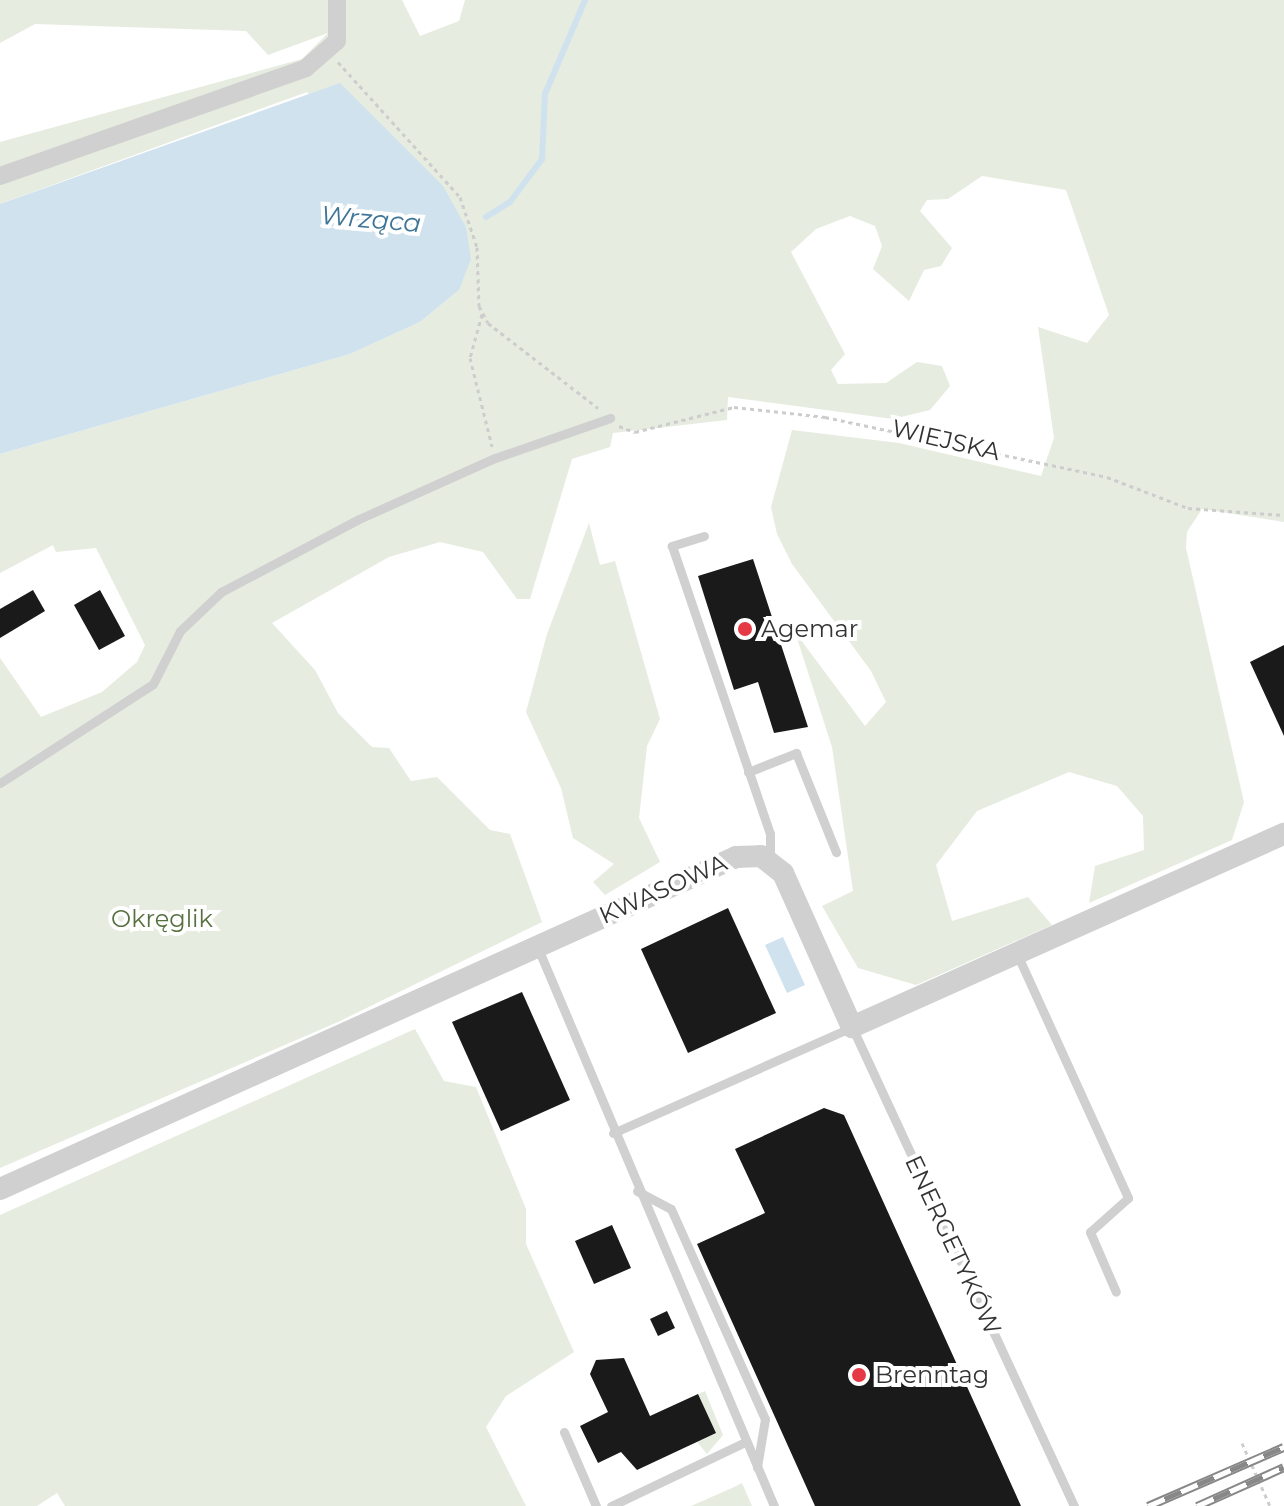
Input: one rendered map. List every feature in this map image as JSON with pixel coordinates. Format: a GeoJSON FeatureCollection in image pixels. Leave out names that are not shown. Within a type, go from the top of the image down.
{"type":"FeatureCollection","features":[{"type":"Feature","properties":{"kind":"street"},"geometry":{"type":"LineString","coordinates":[[0,176],[250,93],[328,53],[339,27],[337,0]]}},
{"type":"Feature","properties":{"kind":"street"},"geometry":{"type":"LineString","coordinates":[[770,860],[788,881],[852,1027],[1284,834]]}},
{"type":"Feature","properties":{"kind":"street","name":"KWASOWA"},"geometry":{"type":"LineString","coordinates":[[0,1189],[736,857],[770,860]]}},
{"type":"Feature","properties":{"kind":"lane"},"geometry":{"type":"LineString","coordinates":[[0,783],[153,684],[180,631],[221,592],[359,519],[495,458],[610,418]]}},
{"type":"Feature","properties":{"kind":"lane"},"geometry":{"type":"LineString","coordinates":[[704,536],[672,546],[770,834],[770,860]]}},
{"type":"Feature","properties":{"kind":"lane"},"geometry":{"type":"LineString","coordinates":[[748,772],[796,753],[836,852]]}},
{"type":"Feature","properties":{"kind":"lane"},"geometry":{"type":"LineString","coordinates":[[536,945],[637,1191],[774,1506]]}},
{"type":"Feature","properties":{"kind":"lane"},"geometry":{"type":"LineString","coordinates":[[1017,954],[1128,1198],[1090,1232],[1116,1292]]}},
{"type":"Feature","properties":{"kind":"lane"},"geometry":{"type":"LineString","coordinates":[[613,1133],[852,1027]]}},
{"type":"Feature","properties":{"kind":"lane","name":"ENERGETYKÓW"},"geometry":{"type":"LineString","coordinates":[[852,1027],[1074,1506]]}},
{"type":"Feature","properties":{"kind":"lane"},"geometry":{"type":"LineString","coordinates":[[637,1191],[671,1209],[765,1419],[756,1467]]}},
{"type":"Feature","properties":{"kind":"lane"},"geometry":{"type":"LineString","coordinates":[[564,1432],[596,1506]]}},
{"type":"Feature","properties":{"kind":"lane"},"geometry":{"type":"LineString","coordinates":[[611,1506],[745,1442]]}},
{"type":"Feature","properties":{"kind":"path"},"geometry":{"type":"LineString","coordinates":[[328,53],[460,197],[477,247],[482,314],[470,358],[495,458]]}},
{"type":"Feature","properties":{"kind":"path"},"geometry":{"type":"LineString","coordinates":[[482,314],[497,333],[610,418]]}},
{"type":"Feature","properties":{"kind":"path","name":"WIEJSKA"},"geometry":{"type":"LineString","coordinates":[[610,418],[635,432],[693,412],[734,407],[825,417],[1107,477],[1188,508],[1284,515]]}},
{"type":"Feature","properties":{"kind":"path"},"geometry":{"type":"LineString","coordinates":[[1242,1443],[1270,1506]]}},
{"type":"Feature","properties":{"kind":"green space","name":"Okręglik"},"geometry":{"type":"Polygon","coordinates":[[[0,0],[402,0],[420,36],[459,21],[465,0],[1284,0],[1284,522],[1202,509],[1187,532],[1186,548],[1244,802],[1232,840],[1089,903],[1095,866],[1144,850],[1143,816],[1117,786],[1069,772],[977,811],[936,865],[952,921],[1028,897],[1052,925],[916,985],[858,968],[822,906],[853,891],[832,747],[795,632],[865,726],[886,702],[871,671],[792,564],[777,534],[771,507],[792,430],[899,443],[1041,476],[1054,438],[1038,327],[1087,343],[1109,315],[1066,190],[982,176],[948,199],[927,200],[920,211],[952,248],[941,266],[924,270],[909,301],[873,269],[882,246],[875,226],[850,216],[816,229],[791,252],[845,354],[831,370],[838,384],[886,383],[917,362],[942,366],[950,386],[930,410],[893,419],[728,397],[727,420],[613,433],[610,447],[572,459],[530,599],[517,599],[483,552],[440,542],[389,557],[272,623],[315,670],[338,713],[372,747],[389,748],[411,781],[437,777],[490,830],[510,834],[542,922],[338,1022],[0,1168],[0,658],[41,717],[102,692],[137,662],[145,645],[96,548],[56,552],[53,545],[0,573],[0,454],[350,354],[420,322],[459,290],[307,92],[0,204],[0,142],[302,59],[328,33],[268,55],[246,31],[35,24],[0,43],[0,0]]]}},
{"type":"Feature","properties":{"kind":"green space"},"geometry":{"type":"Polygon","coordinates":[[[589,523],[600,565],[615,561],[660,719],[647,746],[639,818],[660,862],[605,895],[593,882],[614,864],[573,838],[561,788],[526,712],[547,634],[589,523]]]}},
{"type":"Feature","properties":{"kind":"green space"},"geometry":{"type":"Polygon","coordinates":[[[415,1029],[444,1081],[476,1087],[526,1209],[526,1244],[574,1352],[506,1396],[486,1427],[526,1506],[65,1506],[57,1493],[37,1506],[0,1506],[0,1215],[415,1029]]]}},
{"type":"Feature","properties":{"kind":"green space"},"geometry":{"type":"Polygon","coordinates":[[[705,1391],[723,1435],[707,1454],[697,1442],[716,1433],[698,1394],[705,1391]]]}},
{"type":"Feature","properties":{"kind":"green space"},"geometry":{"type":"Polygon","coordinates":[[[742,1483],[752,1506],[691,1506],[732,1488],[742,1483]]]}},
{"type":"Feature","properties":{"kind":"water"},"geometry":{"type":"Polygon","coordinates":[[[340,83],[443,186],[466,227],[471,259],[459,290],[420,322],[350,354],[0,454],[0,204],[340,83]]]}},
{"type":"Feature","properties":{"kind":"water"},"geometry":{"type":"Polygon","coordinates":[[[783,937],[805,985],[787,993],[765,945],[783,937]]]}},
{"type":"Feature","properties":{"kind":"building","name":"Agemar"},"geometry":{"type":"Polygon","coordinates":[[[753,559],[808,727],[774,733],[758,682],[734,690],[698,576],[753,559]]]}},
{"type":"Feature","properties":{"kind":"building"},"geometry":{"type":"Polygon","coordinates":[[[33,590],[45,611],[0,638],[0,609],[33,590]]]}},
{"type":"Feature","properties":{"kind":"building"},"geometry":{"type":"Polygon","coordinates":[[[100,590],[125,636],[99,650],[74,605],[100,590]]]}},
{"type":"Feature","properties":{"kind":"building"},"geometry":{"type":"Polygon","coordinates":[[[1284,645],[1284,736],[1250,662],[1284,645]]]}},
{"type":"Feature","properties":{"kind":"building"},"geometry":{"type":"Polygon","coordinates":[[[728,908],[776,1013],[688,1053],[641,949],[728,908]]]}},
{"type":"Feature","properties":{"kind":"building"},"geometry":{"type":"Polygon","coordinates":[[[522,992],[570,1100],[501,1131],[452,1022],[522,992]]]}},
{"type":"Feature","properties":{"kind":"building","name":"Brenntag"},"geometry":{"type":"Polygon","coordinates":[[[824,1108],[844,1115],[1021,1506],[815,1506],[697,1244],[765,1213],[735,1149],[824,1108]]]}},
{"type":"Feature","properties":{"kind":"building"},"geometry":{"type":"Polygon","coordinates":[[[612,1225],[631,1268],[594,1284],[575,1241],[612,1225]]]}},
{"type":"Feature","properties":{"kind":"building"},"geometry":{"type":"Polygon","coordinates":[[[667,1311],[675,1328],[658,1336],[650,1319],[667,1311]]]}},
{"type":"Feature","properties":{"kind":"building"},"geometry":{"type":"Polygon","coordinates":[[[624,1358],[650,1416],[698,1394],[716,1433],[637,1470],[621,1452],[598,1463],[580,1426],[608,1412],[590,1374],[596,1360],[624,1358]]]}},
{"type":"Feature","properties":{"kind":"waterway","name":"Wrząca"},"geometry":{"type":"LineString","coordinates":[[486,217],[510,202],[542,159],[545,94],[585,0]]}},
{"type":"Feature","properties":{"kind":"railway"},"geometry":{"type":"LineString","coordinates":[[1148,1506],[1284,1447]]}},
{"type":"Feature","properties":{"kind":"railway"},"geometry":{"type":"LineString","coordinates":[[1197,1506],[1284,1467]]}},
{"type":"Feature","properties":{"kind":"place","name":"Agemar"},"geometry":{"type":"Point","coordinates":[745,629]}},
{"type":"Feature","properties":{"kind":"place","name":"Brenntag"},"geometry":{"type":"Point","coordinates":[859,1375]}}]}
